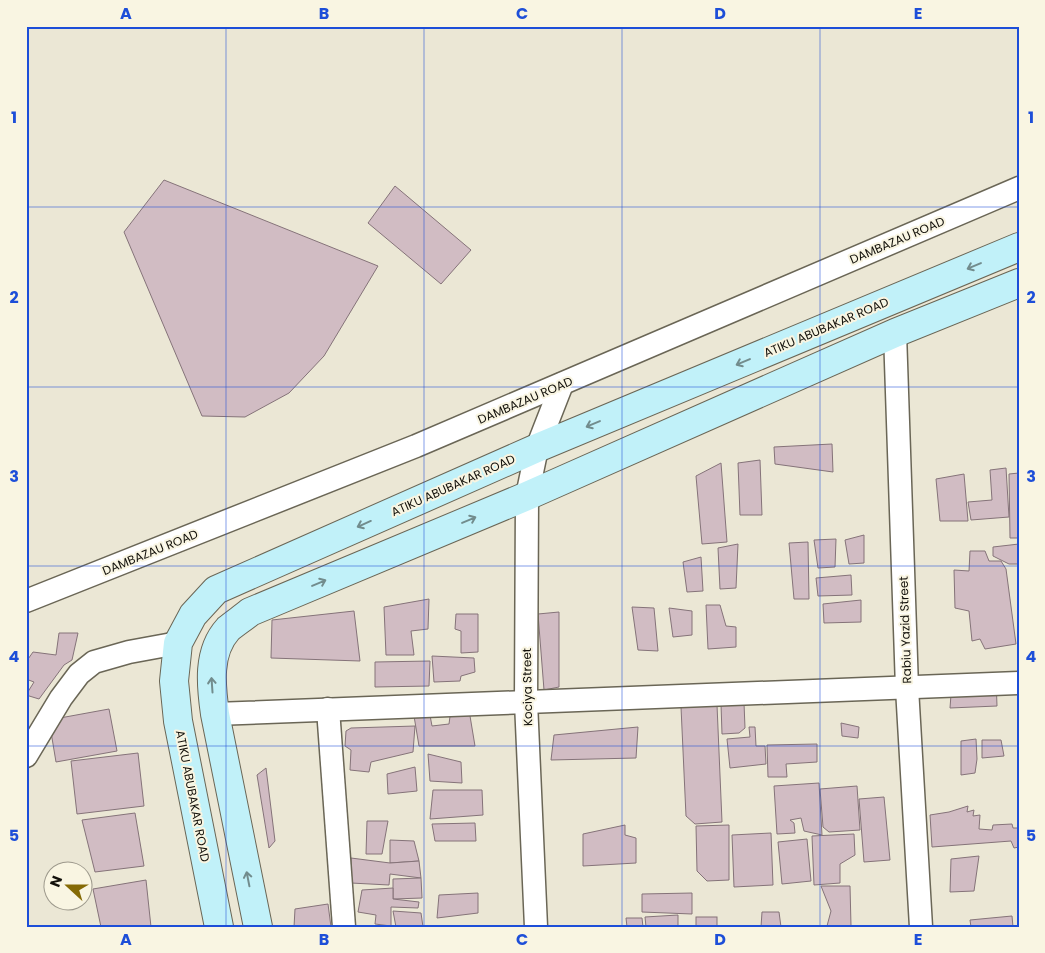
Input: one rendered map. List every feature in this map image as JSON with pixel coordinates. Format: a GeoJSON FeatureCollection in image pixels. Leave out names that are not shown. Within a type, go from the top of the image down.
{"type":"FeatureCollection","features":[{"type":"Feature","properties":{"kind":"street","name":"DAMBAZAU ROAD"},"geometry":{"type":"LineString","coordinates":[[26,601],[416,446],[1019,188]]}},
{"type":"Feature","properties":{"kind":"street","name":"ATIKU ABUBAKAR ROAD"},"geometry":{"type":"LineString","coordinates":[[218,927],[178,721],[174,681],[178,643],[193,615],[216,590],[536,448],[1019,247]]}},
{"type":"Feature","properties":{"kind":"street"},"geometry":{"type":"LineString","coordinates":[[258,927],[214,714],[210,680],[216,649],[228,630],[250,612],[527,496],[895,333],[1019,283]]}},
{"type":"Feature","properties":{"kind":"street","name":"Rabiu Yazid Street"},"geometry":{"type":"LineString","coordinates":[[895,333],[907,688],[921,927]]}},
{"type":"Feature","properties":{"kind":"street","name":"Kociya Street"},"geometry":{"type":"LineString","coordinates":[[536,927],[526,702],[527,496],[536,448],[562,384]]}},
{"type":"Feature","properties":{"kind":"street"},"geometry":{"type":"LineString","coordinates":[[26,756],[70,686],[79,674],[94,662],[129,652],[178,643]]}},
{"type":"Feature","properties":{"kind":"street"},"geometry":{"type":"LineString","coordinates":[[214,714],[1019,683]]}},
{"type":"Feature","properties":{"kind":"street"},"geometry":{"type":"LineString","coordinates":[[328,709],[344,927]]}},
{"type":"Feature","properties":{"kind":"building"},"geometry":{"type":"Polygon","coordinates":[[[164,180],[378,266],[324,356],[289,393],[245,417],[202,416],[124,232],[164,180]]]}},
{"type":"Feature","properties":{"kind":"building"},"geometry":{"type":"Polygon","coordinates":[[[395,186],[471,250],[441,284],[368,223],[395,186]]]}},
{"type":"Feature","properties":{"kind":"building"},"geometry":{"type":"Polygon","coordinates":[[[832,444],[833,472],[775,464],[774,447],[832,444]]]}},
{"type":"Feature","properties":{"kind":"building"},"geometry":{"type":"Polygon","coordinates":[[[760,460],[762,515],[740,515],[738,463],[760,460]]]}},
{"type":"Feature","properties":{"kind":"building"},"geometry":{"type":"Polygon","coordinates":[[[721,463],[727,542],[702,544],[696,476],[721,463]]]}},
{"type":"Feature","properties":{"kind":"building"},"geometry":{"type":"Polygon","coordinates":[[[1006,468],[1009,517],[971,520],[968,502],[992,500],[990,470],[1006,468]]]}},
{"type":"Feature","properties":{"kind":"building"},"geometry":{"type":"Polygon","coordinates":[[[1019,473],[1019,538],[1010,538],[1009,474],[1019,473]]]}},
{"type":"Feature","properties":{"kind":"building"},"geometry":{"type":"Polygon","coordinates":[[[964,474],[968,521],[940,521],[936,479],[964,474]]]}},
{"type":"Feature","properties":{"kind":"building"},"geometry":{"type":"Polygon","coordinates":[[[864,535],[864,563],[849,564],[845,540],[864,535]]]}},
{"type":"Feature","properties":{"kind":"building"},"geometry":{"type":"Polygon","coordinates":[[[836,539],[835,567],[818,568],[814,540],[836,539]]]}},
{"type":"Feature","properties":{"kind":"building"},"geometry":{"type":"Polygon","coordinates":[[[808,542],[809,599],[794,599],[789,543],[808,542]]]}},
{"type":"Feature","properties":{"kind":"building"},"geometry":{"type":"Polygon","coordinates":[[[738,544],[736,588],[720,589],[718,548],[738,544]]]}},
{"type":"Feature","properties":{"kind":"building"},"geometry":{"type":"Polygon","coordinates":[[[1019,544],[1019,564],[1009,564],[993,556],[993,547],[1019,544]]]}},
{"type":"Feature","properties":{"kind":"building"},"geometry":{"type":"Polygon","coordinates":[[[970,551],[985,551],[989,561],[1001,561],[1006,569],[1016,644],[985,649],[980,639],[972,641],[969,611],[955,608],[954,570],[969,571],[970,551]]]}},
{"type":"Feature","properties":{"kind":"building"},"geometry":{"type":"Polygon","coordinates":[[[701,557],[703,591],[687,592],[683,562],[701,557]]]}},
{"type":"Feature","properties":{"kind":"building"},"geometry":{"type":"Polygon","coordinates":[[[851,575],[852,595],[818,596],[816,578],[851,575]]]}},
{"type":"Feature","properties":{"kind":"building"},"geometry":{"type":"Polygon","coordinates":[[[429,599],[428,629],[411,631],[414,655],[386,655],[384,607],[429,599]]]}},
{"type":"Feature","properties":{"kind":"building"},"geometry":{"type":"Polygon","coordinates":[[[861,600],[861,622],[824,623],[823,604],[861,600]]]}},
{"type":"Feature","properties":{"kind":"building"},"geometry":{"type":"Polygon","coordinates":[[[706,605],[720,605],[726,626],[736,627],[736,647],[708,649],[706,605]]]}},
{"type":"Feature","properties":{"kind":"building"},"geometry":{"type":"Polygon","coordinates":[[[632,607],[654,608],[658,651],[638,650],[632,607]]]}},
{"type":"Feature","properties":{"kind":"building"},"geometry":{"type":"Polygon","coordinates":[[[669,608],[692,611],[692,635],[673,637],[669,608]]]}},
{"type":"Feature","properties":{"kind":"building"},"geometry":{"type":"Polygon","coordinates":[[[354,611],[360,661],[271,658],[272,620],[354,611]]]}},
{"type":"Feature","properties":{"kind":"building"},"geometry":{"type":"Polygon","coordinates":[[[559,612],[559,687],[544,690],[538,614],[559,612]]]}},
{"type":"Feature","properties":{"kind":"building"},"geometry":{"type":"Polygon","coordinates":[[[456,614],[478,614],[478,652],[461,653],[461,631],[455,629],[456,614]]]}},
{"type":"Feature","properties":{"kind":"building"},"geometry":{"type":"Polygon","coordinates":[[[59,633],[78,633],[72,660],[64,665],[39,699],[26,695],[34,682],[26,679],[26,662],[33,652],[56,655],[59,633]]]}},
{"type":"Feature","properties":{"kind":"building"},"geometry":{"type":"Polygon","coordinates":[[[432,656],[474,658],[475,672],[461,676],[460,681],[434,682],[432,656]]]}},
{"type":"Feature","properties":{"kind":"building"},"geometry":{"type":"Polygon","coordinates":[[[430,661],[429,686],[375,687],[375,662],[430,661]]]}},
{"type":"Feature","properties":{"kind":"building"},"geometry":{"type":"Polygon","coordinates":[[[996,678],[997,706],[950,708],[952,681],[996,678]]]}},
{"type":"Feature","properties":{"kind":"building"},"geometry":{"type":"Polygon","coordinates":[[[744,703],[745,728],[739,733],[722,734],[721,704],[744,703]]]}},
{"type":"Feature","properties":{"kind":"building"},"geometry":{"type":"Polygon","coordinates":[[[468,704],[475,746],[419,746],[413,710],[429,710],[432,726],[449,724],[451,709],[468,704]]]}},
{"type":"Feature","properties":{"kind":"building"},"geometry":{"type":"Polygon","coordinates":[[[717,705],[722,822],[695,824],[686,816],[681,707],[717,705]]]}},
{"type":"Feature","properties":{"kind":"building"},"geometry":{"type":"Polygon","coordinates":[[[109,709],[117,751],[56,762],[49,720],[109,709]]]}},
{"type":"Feature","properties":{"kind":"building"},"geometry":{"type":"Polygon","coordinates":[[[841,723],[859,727],[858,738],[842,736],[841,723]]]}},
{"type":"Feature","properties":{"kind":"building"},"geometry":{"type":"Polygon","coordinates":[[[415,726],[413,752],[371,762],[369,772],[350,770],[351,750],[345,746],[346,731],[351,728],[415,726]]]}},
{"type":"Feature","properties":{"kind":"building"},"geometry":{"type":"Polygon","coordinates":[[[638,727],[636,758],[551,760],[554,735],[638,727]]]}},
{"type":"Feature","properties":{"kind":"building"},"geometry":{"type":"Polygon","coordinates":[[[749,727],[755,727],[756,746],[765,746],[766,764],[730,768],[727,739],[750,737],[749,727]]]}},
{"type":"Feature","properties":{"kind":"building"},"geometry":{"type":"Polygon","coordinates":[[[976,739],[977,759],[975,773],[961,775],[961,741],[976,739]]]}},
{"type":"Feature","properties":{"kind":"building"},"geometry":{"type":"Polygon","coordinates":[[[982,740],[1001,740],[1004,756],[982,758],[982,740]]]}},
{"type":"Feature","properties":{"kind":"building"},"geometry":{"type":"Polygon","coordinates":[[[817,744],[817,762],[786,764],[787,777],[768,777],[767,745],[817,744]]]}},
{"type":"Feature","properties":{"kind":"building"},"geometry":{"type":"Polygon","coordinates":[[[138,753],[144,806],[77,814],[71,761],[138,753]]]}},
{"type":"Feature","properties":{"kind":"building"},"geometry":{"type":"Polygon","coordinates":[[[428,754],[461,762],[462,783],[430,781],[428,754]]]}},
{"type":"Feature","properties":{"kind":"building"},"geometry":{"type":"Polygon","coordinates":[[[415,767],[417,791],[388,794],[387,774],[415,767]]]}},
{"type":"Feature","properties":{"kind":"building"},"geometry":{"type":"Polygon","coordinates":[[[266,768],[275,841],[269,848],[257,775],[266,768]]]}},
{"type":"Feature","properties":{"kind":"building"},"geometry":{"type":"Polygon","coordinates":[[[819,783],[822,835],[804,831],[801,818],[790,820],[794,823],[795,833],[777,834],[774,786],[819,783]]]}},
{"type":"Feature","properties":{"kind":"building"},"geometry":{"type":"Polygon","coordinates":[[[857,786],[860,830],[829,832],[823,827],[820,789],[857,786]]]}},
{"type":"Feature","properties":{"kind":"building"},"geometry":{"type":"Polygon","coordinates":[[[433,790],[482,790],[483,815],[430,819],[433,790]]]}},
{"type":"Feature","properties":{"kind":"building"},"geometry":{"type":"Polygon","coordinates":[[[884,797],[890,860],[864,862],[859,799],[884,797]]]}},
{"type":"Feature","properties":{"kind":"building"},"geometry":{"type":"Polygon","coordinates":[[[968,806],[967,812],[974,810],[973,816],[980,815],[979,829],[992,830],[993,825],[1012,824],[1013,828],[1019,828],[1019,847],[1014,848],[1011,841],[932,847],[930,815],[968,806]]]}},
{"type":"Feature","properties":{"kind":"building"},"geometry":{"type":"Polygon","coordinates":[[[135,813],[144,866],[95,872],[82,820],[135,813]]]}},
{"type":"Feature","properties":{"kind":"building"},"geometry":{"type":"Polygon","coordinates":[[[367,821],[388,821],[382,854],[366,854],[367,821]]]}},
{"type":"Feature","properties":{"kind":"building"},"geometry":{"type":"Polygon","coordinates":[[[475,823],[476,841],[435,841],[432,824],[475,823]]]}},
{"type":"Feature","properties":{"kind":"building"},"geometry":{"type":"Polygon","coordinates":[[[625,825],[625,835],[636,838],[636,863],[583,866],[583,834],[625,825]]]}},
{"type":"Feature","properties":{"kind":"building"},"geometry":{"type":"Polygon","coordinates":[[[729,825],[729,880],[707,881],[697,871],[696,826],[729,825]]]}},
{"type":"Feature","properties":{"kind":"building"},"geometry":{"type":"Polygon","coordinates":[[[771,833],[773,885],[734,887],[732,835],[771,833]]]}},
{"type":"Feature","properties":{"kind":"building"},"geometry":{"type":"Polygon","coordinates":[[[854,834],[855,855],[840,864],[840,883],[814,885],[812,836],[854,834]]]}},
{"type":"Feature","properties":{"kind":"building"},"geometry":{"type":"Polygon","coordinates":[[[807,839],[811,881],[782,884],[778,842],[807,839]]]}},
{"type":"Feature","properties":{"kind":"building"},"geometry":{"type":"Polygon","coordinates":[[[390,840],[414,841],[419,861],[390,863],[390,840]]]}},
{"type":"Feature","properties":{"kind":"building"},"geometry":{"type":"Polygon","coordinates":[[[979,856],[974,891],[950,892],[951,859],[979,856]]]}},
{"type":"Feature","properties":{"kind":"building"},"geometry":{"type":"Polygon","coordinates":[[[351,858],[390,863],[419,861],[421,878],[390,874],[389,885],[351,883],[351,858]]]}},
{"type":"Feature","properties":{"kind":"building"},"geometry":{"type":"Polygon","coordinates":[[[421,878],[422,898],[393,899],[393,879],[421,878]]]}},
{"type":"Feature","properties":{"kind":"building"},"geometry":{"type":"Polygon","coordinates":[[[146,880],[151,927],[101,927],[93,889],[146,880]]]}},
{"type":"Feature","properties":{"kind":"building"},"geometry":{"type":"Polygon","coordinates":[[[821,886],[850,886],[851,926],[827,926],[831,911],[821,886]]]}},
{"type":"Feature","properties":{"kind":"building"},"geometry":{"type":"Polygon","coordinates":[[[393,888],[393,899],[419,902],[418,908],[391,907],[391,926],[375,924],[376,915],[358,912],[362,890],[393,888]]]}},
{"type":"Feature","properties":{"kind":"building"},"geometry":{"type":"Polygon","coordinates":[[[478,893],[478,913],[437,918],[439,895],[478,893]]]}},
{"type":"Feature","properties":{"kind":"building"},"geometry":{"type":"Polygon","coordinates":[[[692,893],[692,914],[642,912],[642,894],[692,893]]]}},
{"type":"Feature","properties":{"kind":"building"},"geometry":{"type":"Polygon","coordinates":[[[328,904],[331,927],[294,927],[295,909],[328,904]]]}},
{"type":"Feature","properties":{"kind":"building"},"geometry":{"type":"Polygon","coordinates":[[[393,911],[421,913],[423,927],[396,927],[393,911]]]}},
{"type":"Feature","properties":{"kind":"building"},"geometry":{"type":"Polygon","coordinates":[[[762,912],[779,912],[781,927],[761,927],[762,912]]]}},
{"type":"Feature","properties":{"kind":"building"},"geometry":{"type":"Polygon","coordinates":[[[678,915],[678,927],[646,927],[645,917],[678,915]]]}},
{"type":"Feature","properties":{"kind":"building"},"geometry":{"type":"Polygon","coordinates":[[[1012,916],[1013,927],[971,927],[970,920],[1012,916]]]}},
{"type":"Feature","properties":{"kind":"building"},"geometry":{"type":"Polygon","coordinates":[[[696,917],[717,917],[717,927],[696,927],[696,917]]]}},
{"type":"Feature","properties":{"kind":"building"},"geometry":{"type":"Polygon","coordinates":[[[626,918],[642,918],[643,927],[627,927],[626,918]]]}}]}
